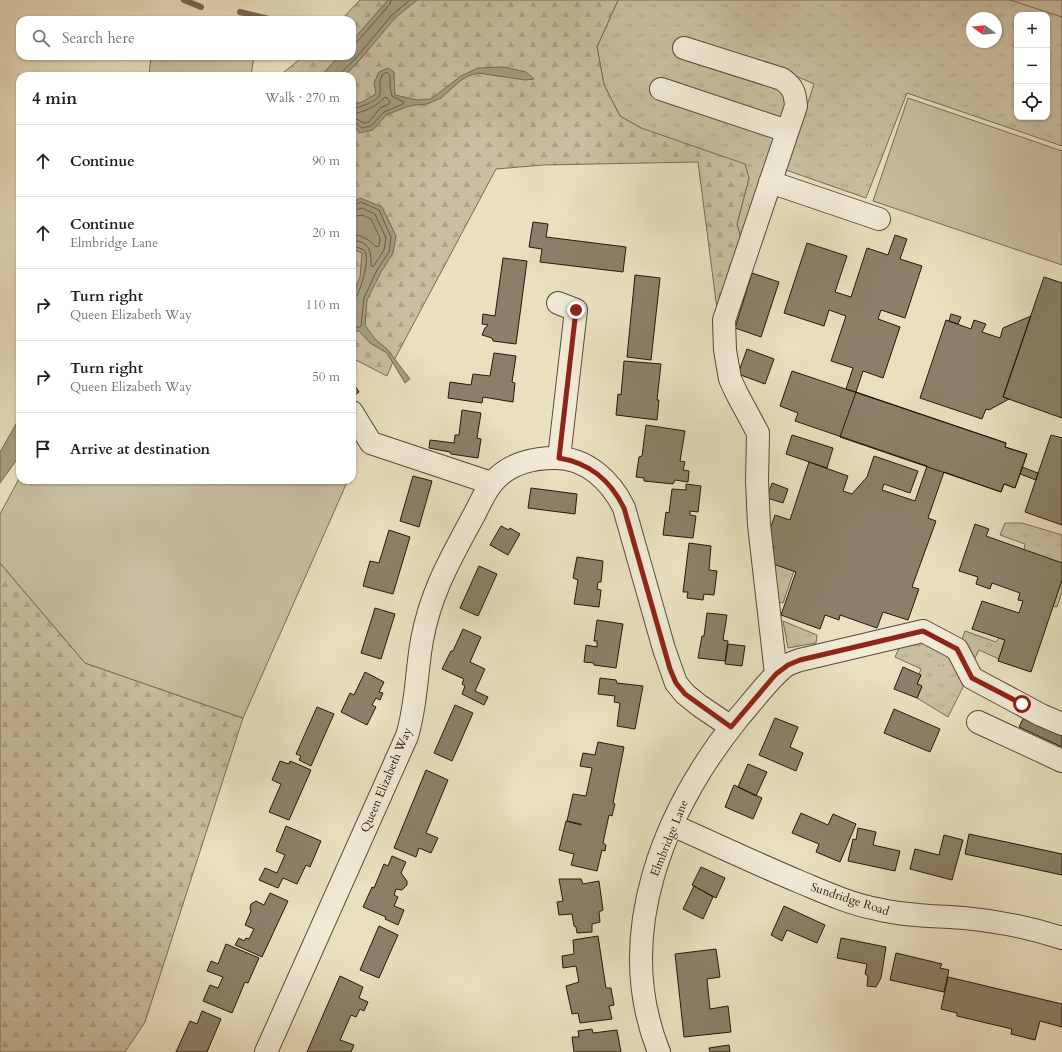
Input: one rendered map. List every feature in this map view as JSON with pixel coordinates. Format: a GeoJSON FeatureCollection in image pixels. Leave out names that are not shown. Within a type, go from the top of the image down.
{"type":"FeatureCollection","features":[{"type":"Feature","properties":{"kind":"street"},"geometry":{"type":"LineString","coordinates":[[684,48],[782,79],[790,85],[795,94],[796,106],[724,320],[730,379],[758,433],[757,481],[759,525],[776,674]]}},
{"type":"Feature","properties":{"kind":"street"},"geometry":{"type":"LineString","coordinates":[[660,89],[787,132]]}},
{"type":"Feature","properties":{"kind":"street"},"geometry":{"type":"LineString","coordinates":[[770,182],[879,219]]}},
{"type":"Feature","properties":{"kind":"street"},"geometry":{"type":"LineString","coordinates":[[558,303],[576,310],[559,458]]}},
{"type":"Feature","properties":{"kind":"street"},"geometry":{"type":"LineString","coordinates":[[356,419],[371,444],[491,483]]}},
{"type":"Feature","properties":{"kind":"street","name":"Queen Elizabeth Way"},"geometry":{"type":"LineString","coordinates":[[266,1052],[406,736],[412,719],[422,641],[434,593],[444,570],[491,483],[499,476],[519,464],[534,459],[559,458],[571,460],[583,465],[597,473],[610,485],[624,508],[664,650],[676,683],[690,698],[731,727]]}},
{"type":"Feature","properties":{"kind":"street","name":"Elmbridge Lane"},"geometry":{"type":"LineString","coordinates":[[659,1052],[647,1016],[642,987],[640,952],[641,931],[650,884],[672,824],[688,792],[731,727],[776,674],[788,665],[800,660],[923,631],[957,649],[972,678],[1041,715],[1062,724]]}},
{"type":"Feature","properties":{"kind":"street"},"geometry":{"type":"LineString","coordinates":[[978,722],[1062,761]]}},
{"type":"Feature","properties":{"kind":"street","name":"Sundridge Road"},"geometry":{"type":"LineString","coordinates":[[672,824],[818,890],[875,909],[903,914],[965,918],[995,922],[1062,938]]}},
{"type":"Feature","properties":{"kind":"green space"},"geometry":{"type":"Polygon","coordinates":[[[360,0],[618,0],[597,47],[604,85],[620,116],[641,128],[745,164],[749,178],[737,224],[741,238],[717,309],[698,162],[543,165],[496,169],[387,376],[356,360],[356,72],[284,72],[299,60],[356,60],[356,16],[345,16],[360,0]]]}},
{"type":"Feature","properties":{"kind":"green space"},"geometry":{"type":"Polygon","coordinates":[[[618,0],[1062,0],[1062,146],[907,93],[866,198],[786,170],[814,84],[789,73],[792,95],[778,139],[741,238],[737,224],[749,178],[641,128],[620,116],[604,85],[597,47],[618,0]]]}},
{"type":"Feature","properties":{"kind":"green space"},"geometry":{"type":"Polygon","coordinates":[[[1010,0],[1062,0],[1062,17],[1010,0]]]}},
{"type":"Feature","properties":{"kind":"green space"},"geometry":{"type":"Polygon","coordinates":[[[151,60],[253,60],[252,72],[149,72],[151,60]]]}},
{"type":"Feature","properties":{"kind":"green space"},"geometry":{"type":"Polygon","coordinates":[[[908,98],[1062,151],[1062,265],[873,201],[908,98]]]}},
{"type":"Feature","properties":{"kind":"green space"},"geometry":{"type":"Polygon","coordinates":[[[16,484],[346,484],[243,718],[85,663],[0,563],[0,514],[16,484]]]}},
{"type":"Feature","properties":{"kind":"green space"},"geometry":{"type":"Polygon","coordinates":[[[1005,523],[1022,523],[1062,535],[1062,563],[1024,550],[1025,544],[1000,535],[1005,523]]]}},
{"type":"Feature","properties":{"kind":"green space"},"geometry":{"type":"Polygon","coordinates":[[[0,563],[85,663],[243,718],[145,1022],[125,1052],[0,1052],[0,563]]]}},
{"type":"Feature","properties":{"kind":"green space"},"geometry":{"type":"Polygon","coordinates":[[[773,564],[794,571],[783,603],[778,602],[773,564]]]}},
{"type":"Feature","properties":{"kind":"green space"},"geometry":{"type":"Polygon","coordinates":[[[1062,580],[1062,592],[1057,607],[1053,606],[1062,580]]]}},
{"type":"Feature","properties":{"kind":"green space"},"geometry":{"type":"Polygon","coordinates":[[[783,621],[817,635],[816,643],[788,648],[783,621]]]}},
{"type":"Feature","properties":{"kind":"green space"},"geometry":{"type":"Polygon","coordinates":[[[965,631],[996,642],[999,638],[1005,640],[999,659],[979,650],[973,662],[961,642],[965,631]]]}},
{"type":"Feature","properties":{"kind":"green space"},"geometry":{"type":"Polygon","coordinates":[[[927,637],[954,652],[965,683],[948,717],[917,698],[922,687],[917,684],[921,675],[919,674],[921,669],[895,657],[901,644],[927,637]]]}},
{"type":"Feature","properties":{"kind":"water"},"geometry":{"type":"Polygon","coordinates":[[[388,0],[417,0],[395,18],[348,72],[325,72],[335,60],[356,60],[356,36],[388,0]]]}},
{"type":"Feature","properties":{"kind":"water"},"geometry":{"type":"Polygon","coordinates":[[[504,67],[526,72],[534,79],[525,80],[478,73],[468,76],[441,98],[427,104],[406,107],[386,115],[373,130],[359,133],[356,128],[356,104],[376,94],[374,83],[379,72],[388,68],[394,72],[395,95],[417,100],[431,99],[461,76],[478,68],[504,67]]]}},
{"type":"Feature","properties":{"kind":"water"},"geometry":{"type":"Polygon","coordinates":[[[360,198],[382,207],[396,236],[393,253],[381,272],[367,300],[365,325],[375,339],[387,349],[410,379],[405,383],[387,353],[370,343],[359,331],[356,331],[356,288],[360,277],[362,253],[356,251],[356,200],[360,198]]]}},
{"type":"Feature","properties":{"kind":"water"},"geometry":{"type":"Polygon","coordinates":[[[16,424],[16,461],[0,483],[0,452],[16,424]]]}},
{"type":"Feature","properties":{"kind":"building"},"geometry":{"type":"Polygon","coordinates":[[[533,222],[548,224],[546,237],[626,247],[623,272],[540,262],[542,249],[529,247],[533,222]]]}},
{"type":"Feature","properties":{"kind":"building"},"geometry":{"type":"Polygon","coordinates":[[[895,235],[907,239],[900,259],[922,266],[905,318],[881,310],[878,319],[900,327],[883,378],[863,371],[856,392],[846,389],[853,368],[831,361],[846,316],[829,310],[824,326],[784,313],[807,243],[847,256],[835,292],[851,297],[867,248],[888,255],[895,235]]]}},
{"type":"Feature","properties":{"kind":"building"},"geometry":{"type":"Polygon","coordinates":[[[503,258],[527,261],[516,344],[493,341],[492,338],[482,335],[488,325],[482,324],[483,314],[495,316],[503,258]]]}},
{"type":"Feature","properties":{"kind":"building"},"geometry":{"type":"Polygon","coordinates":[[[752,273],[779,282],[761,337],[735,328],[752,273]]]}},
{"type":"Feature","properties":{"kind":"building"},"geometry":{"type":"Polygon","coordinates":[[[635,275],[660,278],[651,360],[627,357],[635,275]]]}},
{"type":"Feature","properties":{"kind":"building"},"geometry":{"type":"Polygon","coordinates":[[[1044,277],[1062,283],[1062,418],[1003,397],[1044,277]]]}},
{"type":"Feature","properties":{"kind":"building"},"geometry":{"type":"Polygon","coordinates":[[[951,314],[961,317],[958,324],[949,321],[951,314]]]}},
{"type":"Feature","properties":{"kind":"building"},"geometry":{"type":"Polygon","coordinates":[[[1031,316],[1003,397],[1009,399],[989,410],[986,409],[982,419],[920,398],[946,320],[971,329],[974,320],[986,324],[982,332],[1000,338],[1003,328],[1031,316]]]}},
{"type":"Feature","properties":{"kind":"building"},"geometry":{"type":"Polygon","coordinates":[[[747,349],[774,359],[765,384],[738,374],[747,349]]]}},
{"type":"Feature","properties":{"kind":"building"},"geometry":{"type":"Polygon","coordinates":[[[494,353],[516,356],[512,382],[515,383],[513,402],[483,397],[482,403],[448,398],[450,382],[471,385],[473,374],[490,376],[494,353]]]}},
{"type":"Feature","properties":{"kind":"building"},"geometry":{"type":"Polygon","coordinates":[[[624,361],[661,364],[657,400],[659,400],[657,420],[616,415],[618,394],[621,395],[624,361]]]}},
{"type":"Feature","properties":{"kind":"building"},"geometry":{"type":"Polygon","coordinates":[[[792,371],[1006,443],[1005,447],[1027,454],[1015,488],[1004,484],[1001,492],[944,472],[928,518],[936,521],[912,587],[919,589],[908,620],[883,612],[877,628],[840,615],[839,620],[825,615],[820,629],[781,615],[796,572],[768,562],[774,546],[765,543],[775,515],[790,520],[809,462],[848,476],[843,491],[852,494],[867,477],[874,456],[918,471],[910,493],[884,484],[882,490],[915,501],[927,466],[795,421],[798,413],[780,406],[792,371]]]}},
{"type":"Feature","properties":{"kind":"building"},"geometry":{"type":"Polygon","coordinates":[[[356,387],[359,392],[356,394],[356,387]]]}},
{"type":"Feature","properties":{"kind":"building"},"geometry":{"type":"Polygon","coordinates":[[[856,392],[1006,443],[1005,447],[1027,454],[1015,488],[1004,484],[1001,492],[840,437],[856,392]]]}},
{"type":"Feature","properties":{"kind":"building"},"geometry":{"type":"Polygon","coordinates":[[[462,410],[481,413],[477,438],[481,439],[478,458],[451,454],[450,452],[429,448],[430,440],[454,443],[455,435],[459,435],[462,410]]]}},
{"type":"Feature","properties":{"kind":"building"},"geometry":{"type":"Polygon","coordinates":[[[646,425],[685,431],[680,461],[685,462],[683,470],[689,471],[688,482],[675,480],[673,484],[644,481],[644,478],[636,477],[639,457],[642,456],[646,425]]]}},
{"type":"Feature","properties":{"kind":"building"},"geometry":{"type":"Polygon","coordinates":[[[792,435],[833,448],[827,468],[786,454],[792,435]]]}},
{"type":"Feature","properties":{"kind":"building"},"geometry":{"type":"Polygon","coordinates":[[[1051,435],[1062,438],[1062,525],[1025,512],[1051,435]]]}},
{"type":"Feature","properties":{"kind":"building"},"geometry":{"type":"Polygon","coordinates":[[[1022,467],[1038,473],[1036,480],[1020,474],[1022,467]]]}},
{"type":"Feature","properties":{"kind":"building"},"geometry":{"type":"Polygon","coordinates":[[[413,476],[432,481],[419,527],[400,521],[413,476]]]}},
{"type":"Feature","properties":{"kind":"building"},"geometry":{"type":"Polygon","coordinates":[[[772,483],[788,489],[783,503],[767,498],[772,483]]]}},
{"type":"Feature","properties":{"kind":"building"},"geometry":{"type":"Polygon","coordinates":[[[686,484],[701,486],[698,512],[690,511],[690,515],[696,516],[693,538],[663,535],[666,512],[669,513],[672,489],[686,490],[686,484]]]}},
{"type":"Feature","properties":{"kind":"building"},"geometry":{"type":"Polygon","coordinates":[[[531,488],[577,494],[575,514],[528,508],[531,488]]]}},
{"type":"Feature","properties":{"kind":"building"},"geometry":{"type":"Polygon","coordinates":[[[975,524],[989,529],[986,536],[1062,563],[1062,580],[1031,672],[998,661],[1005,640],[972,629],[982,601],[1019,613],[1023,601],[1018,600],[1020,593],[992,583],[990,589],[976,584],[978,577],[959,571],[975,524]]]}},
{"type":"Feature","properties":{"kind":"building"},"geometry":{"type":"Polygon","coordinates":[[[501,526],[509,530],[510,528],[520,534],[508,555],[490,545],[501,526]]]}},
{"type":"Feature","properties":{"kind":"building"},"geometry":{"type":"Polygon","coordinates":[[[389,530],[410,537],[393,594],[363,586],[370,561],[379,563],[389,530]]]}},
{"type":"Feature","properties":{"kind":"building"},"geometry":{"type":"Polygon","coordinates":[[[689,543],[711,546],[709,570],[717,571],[714,595],[704,594],[703,600],[687,598],[688,592],[683,592],[689,543]]]}},
{"type":"Feature","properties":{"kind":"building"},"geometry":{"type":"Polygon","coordinates":[[[577,557],[603,561],[601,582],[598,582],[597,589],[601,590],[599,607],[574,604],[578,580],[573,578],[577,557]]]}},
{"type":"Feature","properties":{"kind":"building"},"geometry":{"type":"Polygon","coordinates":[[[479,566],[497,574],[478,616],[460,608],[479,566]]]}},
{"type":"Feature","properties":{"kind":"building"},"geometry":{"type":"Polygon","coordinates":[[[375,608],[395,614],[381,659],[361,653],[375,608]]]}},
{"type":"Feature","properties":{"kind":"building"},"geometry":{"type":"Polygon","coordinates":[[[707,613],[727,615],[723,640],[728,641],[725,661],[698,658],[702,636],[704,636],[707,613]]]}},
{"type":"Feature","properties":{"kind":"building"},"geometry":{"type":"Polygon","coordinates":[[[597,620],[623,624],[616,668],[584,662],[586,645],[597,647],[597,641],[594,641],[597,620]]]}},
{"type":"Feature","properties":{"kind":"building"},"geometry":{"type":"Polygon","coordinates":[[[463,629],[481,637],[470,662],[485,669],[475,691],[488,697],[484,705],[462,694],[465,686],[462,684],[464,679],[442,669],[451,651],[453,651],[463,629]]]}},
{"type":"Feature","properties":{"kind":"building"},"geometry":{"type":"Polygon","coordinates":[[[728,644],[745,646],[742,666],[725,664],[728,644]]]}},
{"type":"Feature","properties":{"kind":"building"},"geometry":{"type":"Polygon","coordinates":[[[903,667],[921,675],[917,684],[922,686],[917,698],[894,689],[903,667]]]}},
{"type":"Feature","properties":{"kind":"building"},"geometry":{"type":"Polygon","coordinates":[[[365,672],[384,682],[379,692],[383,693],[380,700],[376,698],[372,705],[376,707],[367,725],[341,712],[350,693],[354,695],[365,672]]]}},
{"type":"Feature","properties":{"kind":"building"},"geometry":{"type":"Polygon","coordinates":[[[600,678],[616,680],[617,683],[643,686],[635,729],[617,726],[620,703],[614,702],[615,696],[598,694],[600,678]]]}},
{"type":"Feature","properties":{"kind":"building"},"geometry":{"type":"Polygon","coordinates":[[[455,705],[473,713],[452,761],[434,753],[455,705]]]}},
{"type":"Feature","properties":{"kind":"building"},"geometry":{"type":"Polygon","coordinates":[[[317,707],[334,714],[311,766],[299,760],[301,756],[296,754],[317,707]]]}},
{"type":"Feature","properties":{"kind":"building"},"geometry":{"type":"Polygon","coordinates":[[[894,709],[940,729],[930,752],[884,733],[894,709]]]}},
{"type":"Feature","properties":{"kind":"building"},"geometry":{"type":"Polygon","coordinates":[[[1024,717],[1062,734],[1062,747],[1019,727],[1024,717]]]}},
{"type":"Feature","properties":{"kind":"building"},"geometry":{"type":"Polygon","coordinates":[[[775,718],[798,727],[790,747],[803,753],[796,771],[759,755],[775,718]]]}},
{"type":"Feature","properties":{"kind":"building"},"geometry":{"type":"Polygon","coordinates":[[[598,742],[624,747],[613,803],[615,804],[612,816],[609,815],[603,843],[606,845],[605,851],[602,850],[597,871],[571,865],[574,854],[559,850],[566,821],[581,825],[567,821],[573,794],[586,796],[592,768],[580,766],[583,753],[595,755],[598,742]]]}},
{"type":"Feature","properties":{"kind":"building"},"geometry":{"type":"Polygon","coordinates":[[[280,761],[289,764],[290,761],[311,770],[289,820],[269,812],[281,784],[272,780],[280,761]]]}},
{"type":"Feature","properties":{"kind":"building"},"geometry":{"type":"Polygon","coordinates":[[[748,764],[767,772],[756,796],[738,787],[748,764]]]}},
{"type":"Feature","properties":{"kind":"building"},"geometry":{"type":"Polygon","coordinates":[[[426,770],[448,780],[426,833],[438,838],[431,853],[419,848],[416,857],[394,848],[426,770]]]}},
{"type":"Feature","properties":{"kind":"building"},"geometry":{"type":"Polygon","coordinates":[[[734,785],[762,798],[753,819],[725,807],[734,785]]]}},
{"type":"Feature","properties":{"kind":"building"},"geometry":{"type":"Polygon","coordinates":[[[801,813],[828,825],[833,814],[856,824],[840,862],[816,852],[819,844],[792,833],[801,813]]]}},
{"type":"Feature","properties":{"kind":"building"},"geometry":{"type":"Polygon","coordinates":[[[286,826],[321,841],[310,867],[306,865],[297,884],[283,878],[278,888],[259,880],[265,868],[277,873],[285,855],[276,851],[286,826]]]}},
{"type":"Feature","properties":{"kind":"building"},"geometry":{"type":"Polygon","coordinates":[[[858,828],[876,832],[873,845],[900,851],[895,871],[848,861],[853,839],[856,840],[858,828]]]}},
{"type":"Feature","properties":{"kind":"building"},"geometry":{"type":"Polygon","coordinates":[[[969,834],[1062,854],[1062,875],[965,854],[969,834]]]}},
{"type":"Feature","properties":{"kind":"building"},"geometry":{"type":"Polygon","coordinates":[[[944,835],[963,840],[952,880],[910,869],[915,849],[939,855],[944,835]]]}},
{"type":"Feature","properties":{"kind":"building"},"geometry":{"type":"Polygon","coordinates":[[[392,856],[406,862],[401,873],[407,881],[407,885],[402,890],[396,889],[394,895],[398,897],[394,906],[404,910],[398,925],[385,919],[386,917],[363,907],[372,887],[374,888],[384,864],[388,866],[392,856]]]}},
{"type":"Feature","properties":{"kind":"building"},"geometry":{"type":"Polygon","coordinates":[[[701,867],[725,878],[716,898],[692,885],[701,867]]]}},
{"type":"Feature","properties":{"kind":"building"},"geometry":{"type":"Polygon","coordinates":[[[559,879],[581,879],[583,884],[599,881],[603,910],[599,912],[600,922],[592,924],[592,932],[577,933],[572,914],[559,915],[557,902],[563,901],[559,879]]]}},
{"type":"Feature","properties":{"kind":"building"},"geometry":{"type":"Polygon","coordinates":[[[694,886],[713,897],[703,919],[683,909],[694,886]]]}},
{"type":"Feature","properties":{"kind":"building"},"geometry":{"type":"Polygon","coordinates":[[[270,893],[288,901],[262,957],[235,945],[239,938],[244,941],[246,938],[249,939],[254,929],[245,925],[251,911],[251,904],[256,901],[264,905],[270,893]]]}},
{"type":"Feature","properties":{"kind":"building"},"geometry":{"type":"Polygon","coordinates":[[[784,906],[825,925],[817,943],[787,930],[782,941],[771,935],[784,906]]]}},
{"type":"Feature","properties":{"kind":"building"},"geometry":{"type":"Polygon","coordinates":[[[379,926],[398,935],[379,978],[360,970],[379,926]]]}},
{"type":"Feature","properties":{"kind":"building"},"geometry":{"type":"Polygon","coordinates":[[[598,936],[606,988],[611,988],[614,1005],[609,1006],[612,1019],[580,1023],[578,1013],[572,1014],[566,986],[579,982],[576,966],[563,968],[562,956],[574,954],[573,940],[598,936]]]}},
{"type":"Feature","properties":{"kind":"building"},"geometry":{"type":"Polygon","coordinates":[[[841,938],[886,947],[881,978],[876,987],[867,986],[868,976],[865,974],[867,964],[837,958],[841,938]]]}},
{"type":"Feature","properties":{"kind":"building"},"geometry":{"type":"Polygon","coordinates":[[[226,944],[259,958],[248,983],[245,982],[232,1013],[203,1001],[210,985],[218,988],[223,977],[207,971],[211,961],[218,964],[226,944]]]}},
{"type":"Feature","properties":{"kind":"building"},"geometry":{"type":"Polygon","coordinates":[[[716,949],[720,977],[707,979],[710,1009],[728,1006],[731,1032],[684,1037],[675,954],[716,949]]]}},
{"type":"Feature","properties":{"kind":"building"},"geometry":{"type":"Polygon","coordinates":[[[896,953],[942,964],[940,968],[949,970],[944,992],[890,980],[896,953]]]}},
{"type":"Feature","properties":{"kind":"building"},"geometry":{"type":"Polygon","coordinates":[[[340,976],[363,987],[359,998],[368,1002],[364,1011],[360,1009],[356,1017],[351,1015],[340,1040],[354,1045],[351,1052],[307,1052],[340,976]]]}},
{"type":"Feature","properties":{"kind":"building"},"geometry":{"type":"Polygon","coordinates":[[[948,977],[1062,1004],[1062,1027],[1040,1021],[1035,1040],[1011,1034],[1012,1029],[957,1016],[957,1013],[941,1009],[948,977]]]}},
{"type":"Feature","properties":{"kind":"building"},"geometry":{"type":"Polygon","coordinates":[[[202,1011],[221,1019],[207,1052],[176,1052],[190,1021],[197,1024],[202,1011]]]}},
{"type":"Feature","properties":{"kind":"building"},"geometry":{"type":"Polygon","coordinates":[[[592,1029],[593,1033],[617,1030],[621,1052],[574,1052],[572,1037],[579,1037],[578,1031],[592,1029]]]}},
{"type":"Feature","properties":{"kind":"building"},"geometry":{"type":"Polygon","coordinates":[[[729,1045],[730,1052],[710,1052],[709,1048],[729,1045]]]}},
{"type":"Feature","properties":{"kind":"waterway"},"geometry":{"type":"LineString","coordinates":[[184,0],[201,7]]}},
{"type":"Feature","properties":{"kind":"waterway"},"geometry":{"type":"LineString","coordinates":[[240,12],[256,16]]}},
{"type":"Feature","properties":{"kind":"route"},"geometry":{"type":"LineString","coordinates":[[576,310],[559,458],[571,460],[597,473],[610,485],[618,496],[624,508],[670,669],[676,683],[685,694],[731,727],[776,674],[788,665],[800,660],[923,631],[957,649],[972,678],[1022,704]]}}]}
